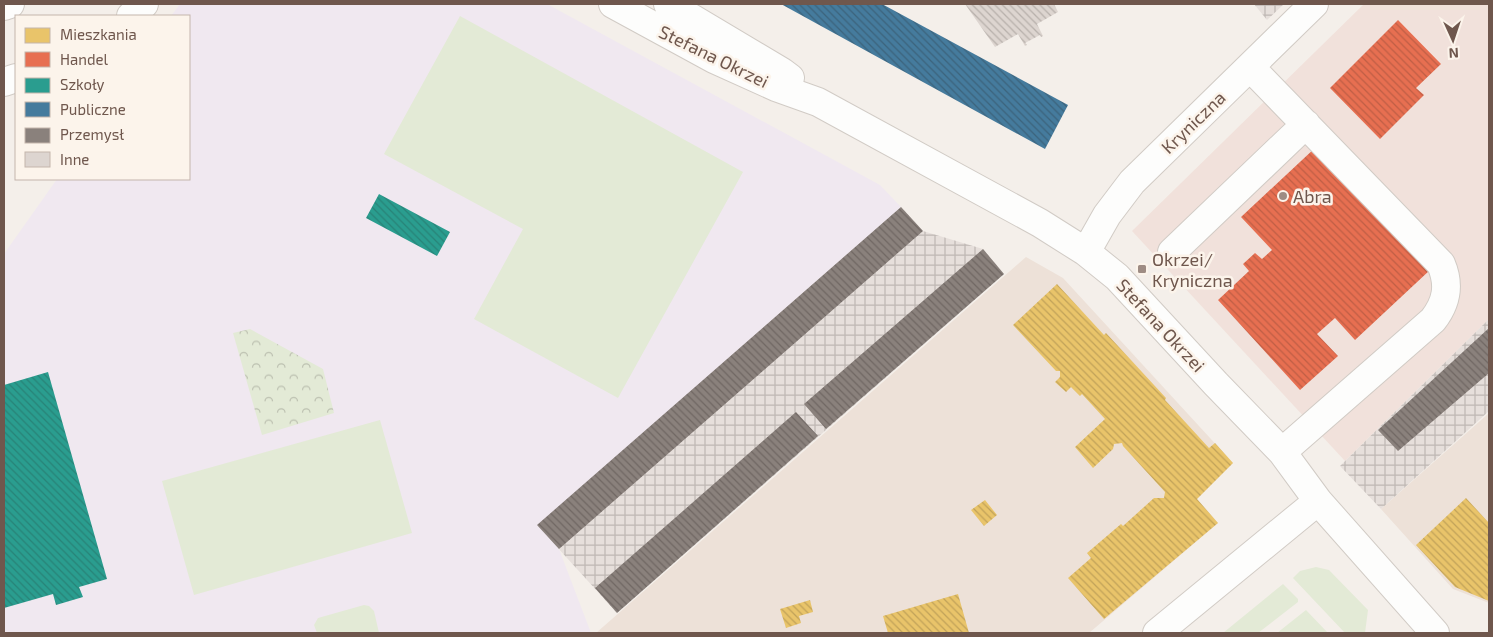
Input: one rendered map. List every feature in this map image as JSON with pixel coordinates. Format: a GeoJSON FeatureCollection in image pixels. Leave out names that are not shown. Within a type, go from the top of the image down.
{"type":"FeatureCollection","features":[{"type":"Feature","properties":{"kind":"street"},"geometry":{"type":"LineString","coordinates":[[4,6],[10,4]]}},
{"type":"Feature","properties":{"kind":"street"},"geometry":{"type":"LineString","coordinates":[[132,15],[144,4]]}},
{"type":"Feature","properties":{"kind":"street","name":"Stefana Okrzei"},"geometry":{"type":"LineString","coordinates":[[613,4],[714,59],[818,102],[1040,223],[1086,252],[1117,277],[1282,452],[1318,501],[1435,633]]}},
{"type":"Feature","properties":{"kind":"street","name":"Stefana Okrzei"},"geometry":{"type":"LineString","coordinates":[[668,4],[782,72],[818,102]]}},
{"type":"Feature","properties":{"kind":"street","name":"Kryniczna"},"geometry":{"type":"LineString","coordinates":[[1086,252],[1107,215],[1132,182],[1314,4]]}},
{"type":"Feature","properties":{"kind":"street"},"geometry":{"type":"LineString","coordinates":[[1250,68],[1441,264],[1447,290],[1442,306],[1433,320],[1282,452]]}},
{"type":"Feature","properties":{"kind":"street"},"geometry":{"type":"LineString","coordinates":[[1172,252],[1306,124]]}},
{"type":"Feature","properties":{"kind":"street"},"geometry":{"type":"LineString","coordinates":[[1157,633],[1318,501]]}},
{"type":"Feature","properties":{"kind":"shaded area"},"geometry":{"type":"Polygon","coordinates":[[[180,4],[547,4],[880,185],[901,207],[538,525],[559,549],[591,633],[4,633],[4,254],[56,180],[190,180],[190,15],[172,15],[180,4]]]}},
{"type":"Feature","properties":{"kind":"shaded area"},"geometry":{"type":"Polygon","coordinates":[[[1254,4],[1284,4],[1267,20],[1254,4]]]}},
{"type":"Feature","properties":{"kind":"shaded area"},"geometry":{"type":"Polygon","coordinates":[[[1364,4],[1489,4],[1489,319],[1345,461],[1132,231],[1364,4]]]}},
{"type":"Feature","properties":{"kind":"shaded area"},"geometry":{"type":"Polygon","coordinates":[[[901,207],[923,231],[983,249],[1004,274],[617,613],[537,525],[901,207]]]}},
{"type":"Feature","properties":{"kind":"shaded area"},"geometry":{"type":"Polygon","coordinates":[[[1026,257],[1063,278],[1233,463],[1197,499],[1218,523],[1089,633],[596,633],[1026,257]]]}},
{"type":"Feature","properties":{"kind":"shaded area"},"geometry":{"type":"Polygon","coordinates":[[[1489,319],[1489,411],[1381,509],[1340,466],[1489,319]]]}},
{"type":"Feature","properties":{"kind":"shaded area"},"geometry":{"type":"Polygon","coordinates":[[[1489,413],[1489,603],[1453,589],[1381,509],[1489,413]]]}},
{"type":"Feature","properties":{"kind":"green space"},"geometry":{"type":"Polygon","coordinates":[[[460,16],[743,172],[618,398],[474,319],[523,229],[384,154],[460,16]]]}},
{"type":"Feature","properties":{"kind":"green space"},"geometry":{"type":"Polygon","coordinates":[[[250,329],[323,369],[334,413],[262,435],[233,333],[250,329]]]}},
{"type":"Feature","properties":{"kind":"green space"},"geometry":{"type":"Polygon","coordinates":[[[380,420],[412,533],[194,595],[162,481],[380,420]]]}},
{"type":"Feature","properties":{"kind":"green space"},"geometry":{"type":"Polygon","coordinates":[[[1316,567],[1329,570],[1368,610],[1365,633],[1345,633],[1293,578],[1300,571],[1316,567]]]}},
{"type":"Feature","properties":{"kind":"green space"},"geometry":{"type":"Polygon","coordinates":[[[1283,584],[1298,599],[1298,602],[1258,633],[1223,633],[1283,584]]]}},
{"type":"Feature","properties":{"kind":"green space"},"geometry":{"type":"Polygon","coordinates":[[[364,605],[369,606],[374,611],[379,633],[317,633],[314,625],[318,618],[364,605]]]}},
{"type":"Feature","properties":{"kind":"green space"},"geometry":{"type":"Polygon","coordinates":[[[1306,610],[1328,633],[1277,633],[1306,610]]]}},
{"type":"Feature","properties":{"kind":"building: Mieszkania"},"geometry":{"type":"Polygon","coordinates":[[[1057,284],[1104,335],[1106,333],[1209,448],[1215,443],[1233,463],[1197,499],[1218,523],[1104,619],[1068,578],[1091,558],[1087,553],[1121,524],[1123,526],[1154,498],[1164,498],[1165,492],[1122,443],[1114,444],[1113,449],[1093,468],[1075,447],[1105,419],[1082,394],[1080,396],[1071,387],[1066,392],[1055,382],[1060,377],[1060,371],[1056,371],[1013,325],[1057,284]]]}},
{"type":"Feature","properties":{"kind":"building: Mieszkania"},"geometry":{"type":"Polygon","coordinates":[[[1466,498],[1489,523],[1489,601],[1455,587],[1416,545],[1466,498]]]}},
{"type":"Feature","properties":{"kind":"building: Mieszkania"},"geometry":{"type":"Polygon","coordinates":[[[985,500],[997,515],[984,526],[971,510],[985,500]]]}},
{"type":"Feature","properties":{"kind":"building: Mieszkania"},"geometry":{"type":"Polygon","coordinates":[[[958,594],[969,633],[888,633],[883,616],[958,594]]]}},
{"type":"Feature","properties":{"kind":"building: Mieszkania"},"geometry":{"type":"Polygon","coordinates":[[[810,600],[813,612],[799,616],[801,623],[786,628],[780,609],[810,600]]]}},
{"type":"Feature","properties":{"kind":"building: Handel"},"geometry":{"type":"Polygon","coordinates":[[[1398,20],[1441,64],[1416,88],[1424,95],[1380,139],[1330,88],[1398,20]]]}},
{"type":"Feature","properties":{"kind":"building: Handel"},"geometry":{"type":"Polygon","coordinates":[[[1316,147],[1430,270],[1355,340],[1335,318],[1317,334],[1338,356],[1300,390],[1218,300],[1249,271],[1243,264],[1255,253],[1262,259],[1272,250],[1241,217],[1316,147]]]}},
{"type":"Feature","properties":{"kind":"building: Szkoły"},"geometry":{"type":"Polygon","coordinates":[[[379,194],[450,232],[437,256],[366,218],[379,194]]]}},
{"type":"Feature","properties":{"kind":"building: Szkoły"},"geometry":{"type":"Polygon","coordinates":[[[48,372],[107,579],[79,587],[83,597],[56,605],[53,594],[4,608],[4,385],[48,372]]]}},
{"type":"Feature","properties":{"kind":"building: Publiczne"},"geometry":{"type":"Polygon","coordinates":[[[781,4],[882,4],[1068,105],[1045,149],[781,4]]]}},
{"type":"Feature","properties":{"kind":"building: Przemysł"},"geometry":{"type":"Polygon","coordinates":[[[901,207],[923,231],[559,549],[537,525],[901,207]]]}},
{"type":"Feature","properties":{"kind":"building: Przemysł"},"geometry":{"type":"Polygon","coordinates":[[[983,249],[1004,274],[826,429],[804,404],[983,249]]]}},
{"type":"Feature","properties":{"kind":"building: Przemysł"},"geometry":{"type":"Polygon","coordinates":[[[1489,328],[1489,373],[1398,451],[1378,430],[1489,328]]]}},
{"type":"Feature","properties":{"kind":"building: Przemysł"},"geometry":{"type":"Polygon","coordinates":[[[796,412],[818,436],[617,613],[595,588],[796,412]]]}},
{"type":"Feature","properties":{"kind":"building: Inne"},"geometry":{"type":"Polygon","coordinates":[[[965,4],[1054,4],[1058,12],[1037,24],[1043,36],[1041,37],[1040,35],[1025,43],[1027,45],[1025,46],[1018,34],[995,47],[965,4]]]}},
{"type":"Feature","properties":{"kind":"place","name":"Abra"},"geometry":{"type":"Point","coordinates":[1283,196]}},
{"type":"Feature","properties":{"kind":"place","name":"Okrzei/ Kryniczna"},"geometry":{"type":"Point","coordinates":[1142,269]}}]}
